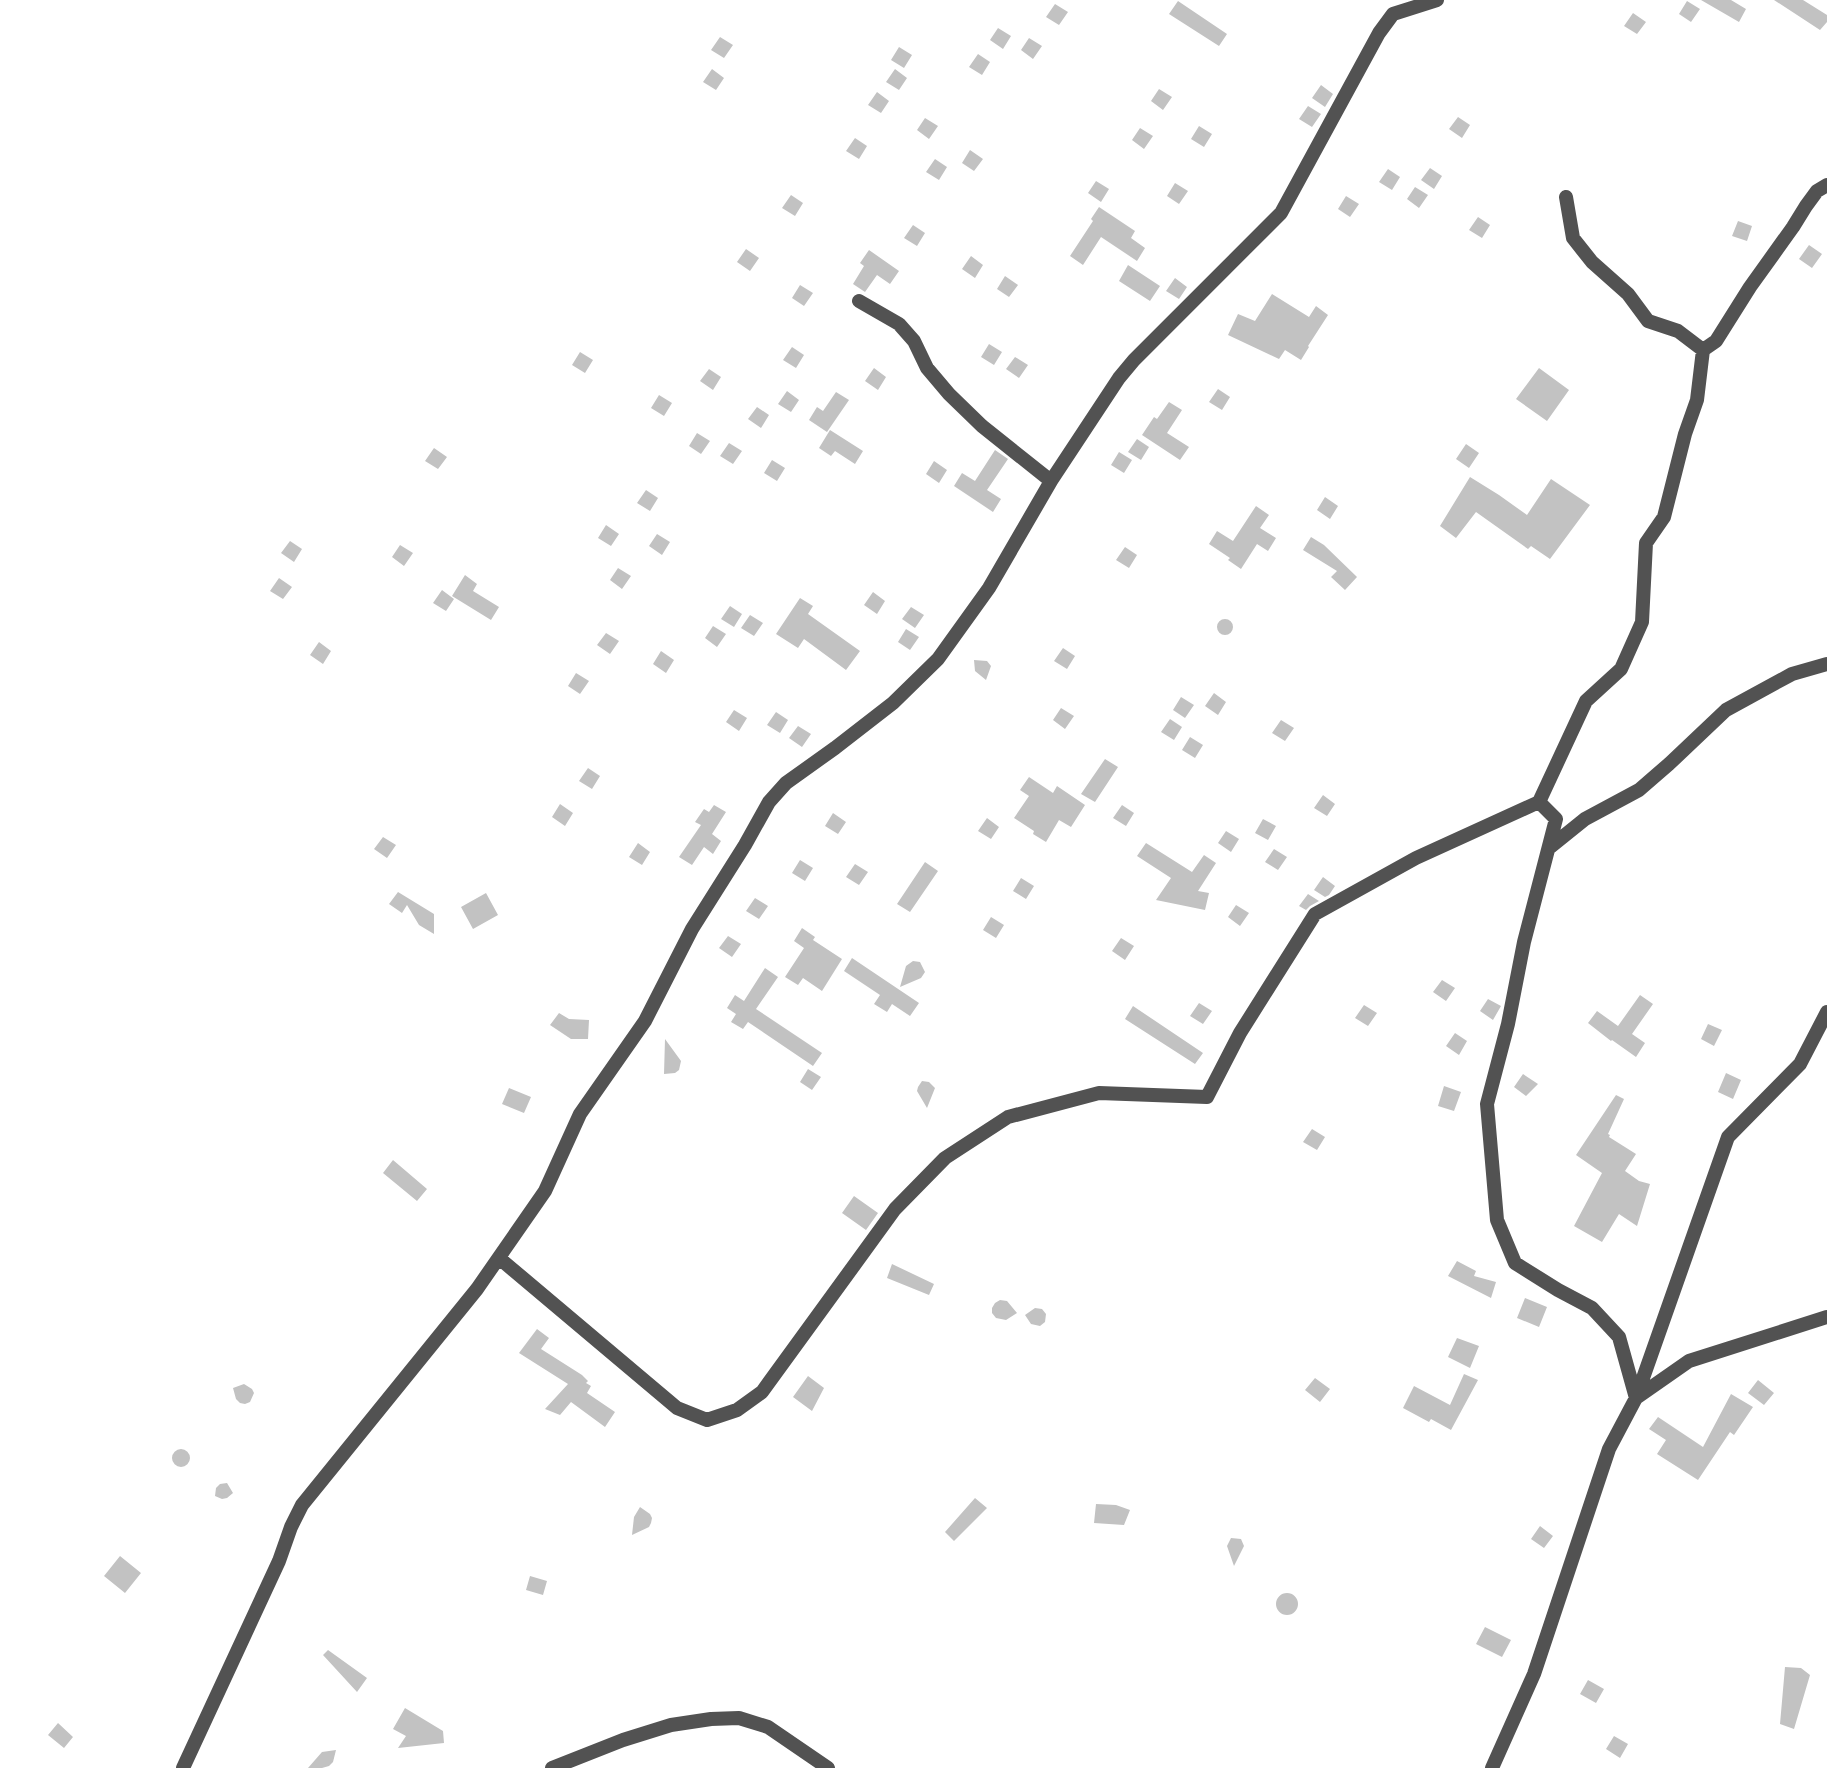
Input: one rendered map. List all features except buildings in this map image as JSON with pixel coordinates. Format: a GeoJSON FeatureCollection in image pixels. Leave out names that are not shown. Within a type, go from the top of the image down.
{"type":"FeatureCollection","features":[{"type":"Feature","properties":{"kind":"street"},"geometry":{"type":"LineString","coordinates":[[183,1768],[279,1561],[302,1504],[477,1289],[545,1191],[580,1114],[645,1021],[692,929],[769,802],[786,783],[893,703],[938,659],[989,588],[1051,481],[1119,377],[1281,213],[1379,33],[1393,14],[1437,0]]}},
{"type":"Feature","properties":{"kind":"street"},"geometry":{"type":"LineString","coordinates":[[499,1258],[677,1408],[707,1420],[737,1410],[762,1392],[895,1209],[945,1158],[1008,1117],[1099,1093],[1207,1097],[1240,1033],[1315,914],[1416,858],[1539,802],[1586,701],[1620,669],[1642,622],[1646,543],[1664,517],[1685,434],[1697,400],[1703,350],[1716,341],[1806,206],[1817,191],[1827,185]]}},
{"type":"Feature","properties":{"kind":"street"},"geometry":{"type":"LineString","coordinates":[[1566,197],[1573,237],[1592,262],[1628,294],[1648,321],[1678,331],[1703,350]]}},
{"type":"Feature","properties":{"kind":"street"},"geometry":{"type":"LineString","coordinates":[[859,301],[899,324],[914,341],[927,368],[949,394],[982,426],[1051,481]]}},
{"type":"Feature","properties":{"kind":"street"},"geometry":{"type":"LineString","coordinates":[[1549,848],[1584,819],[1639,790],[1726,710],[1792,674],[1827,664]]}},
{"type":"Feature","properties":{"kind":"street"},"geometry":{"type":"LineString","coordinates":[[1539,802],[1556,819],[1524,942],[1508,1024],[1487,1104],[1497,1220],[1515,1263],[1592,1308],[1619,1338],[1636,1398]]}},
{"type":"Feature","properties":{"kind":"street"},"geometry":{"type":"LineString","coordinates":[[1492,1768],[1534,1674],[1609,1449],[1636,1398],[1728,1137],[1800,1064],[1827,1012]]}},
{"type":"Feature","properties":{"kind":"street"},"geometry":{"type":"LineString","coordinates":[[1636,1398],[1689,1361],[1827,1317]]}},
{"type":"Feature","properties":{"kind":"street"},"geometry":{"type":"LineString","coordinates":[[552,1768],[623,1740],[671,1725],[739,1718],[768,1727],[828,1768]]}}]}
